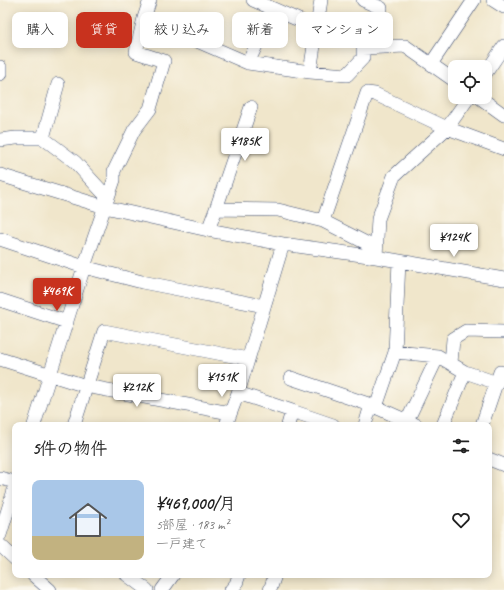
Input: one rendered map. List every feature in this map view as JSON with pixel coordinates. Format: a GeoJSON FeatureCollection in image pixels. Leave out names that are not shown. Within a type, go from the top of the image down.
{"type":"FeatureCollection","features":[{"type":"Feature","properties":{"kind":"street"},"geometry":{"type":"LineString","coordinates":[[146,12],[150,0]]}},
{"type":"Feature","properties":{"kind":"street"},"geometry":{"type":"LineString","coordinates":[[253,0],[296,19]]}},
{"type":"Feature","properties":{"kind":"street"},"geometry":{"type":"LineString","coordinates":[[319,12],[321,0]]}},
{"type":"Feature","properties":{"kind":"street"},"geometry":{"type":"LineString","coordinates":[[363,0],[381,8]]}},
{"type":"Feature","properties":{"kind":"street"},"geometry":{"type":"LineString","coordinates":[[431,64],[474,0]]}},
{"type":"Feature","properties":{"kind":"street"},"geometry":{"type":"LineString","coordinates":[[493,0],[504,7]]}},
{"type":"Feature","properties":{"kind":"street"},"geometry":{"type":"LineString","coordinates":[[248,63],[273,9]]}},
{"type":"Feature","properties":{"kind":"street"},"geometry":{"type":"LineString","coordinates":[[35,422],[84,267],[114,180],[114,171],[134,130],[150,109],[164,61],[136,52],[140,35]]}},
{"type":"Feature","properties":{"kind":"street"},"geometry":{"type":"LineString","coordinates":[[213,48],[248,63],[310,72],[347,75],[362,58],[363,48],[405,46],[448,76]]}},
{"type":"Feature","properties":{"kind":"street"},"geometry":{"type":"LineString","coordinates":[[310,72],[314,48]]}},
{"type":"Feature","properties":{"kind":"street"},"geometry":{"type":"LineString","coordinates":[[492,65],[502,51]]}},
{"type":"Feature","properties":{"kind":"street"},"geometry":{"type":"LineString","coordinates":[[0,67],[0,74]]}},
{"type":"Feature","properties":{"kind":"street"},"geometry":{"type":"LineString","coordinates":[[43,138],[58,84]]}},
{"type":"Feature","properties":{"kind":"street"},"geometry":{"type":"LineString","coordinates":[[323,221],[367,94],[375,94],[447,128],[504,149]]}},
{"type":"Feature","properties":{"kind":"street"},"geometry":{"type":"LineString","coordinates":[[376,252],[378,219],[394,176],[447,128],[464,104]]}},
{"type":"Feature","properties":{"kind":"street"},"geometry":{"type":"LineString","coordinates":[[489,104],[504,115]]}},
{"type":"Feature","properties":{"kind":"street"},"geometry":{"type":"LineString","coordinates":[[208,230],[250,107]]}},
{"type":"Feature","properties":{"kind":"street"},"geometry":{"type":"LineString","coordinates":[[0,140],[16,138],[43,138],[75,162],[107,202]]}},
{"type":"Feature","properties":{"kind":"street"},"geometry":{"type":"LineString","coordinates":[[0,175],[107,202],[208,230],[284,244],[376,252]]}},
{"type":"Feature","properties":{"kind":"street"},"geometry":{"type":"LineString","coordinates":[[216,209],[278,210],[323,221],[376,252],[399,261],[504,279]]}},
{"type":"Feature","properties":{"kind":"street"},"geometry":{"type":"LineString","coordinates":[[0,239],[84,267],[142,282],[264,306]]}},
{"type":"Feature","properties":{"kind":"street"},"geometry":{"type":"LineString","coordinates":[[0,359],[86,386],[228,419],[238,393],[284,244]]}},
{"type":"Feature","properties":{"kind":"street"},"geometry":{"type":"LineString","coordinates":[[366,422],[394,352],[399,261]]}},
{"type":"Feature","properties":{"kind":"street"},"geometry":{"type":"LineString","coordinates":[[0,300],[67,322]]}},
{"type":"Feature","properties":{"kind":"street"},"geometry":{"type":"LineString","coordinates":[[75,422],[104,331],[248,359]]}},
{"type":"Feature","properties":{"kind":"street"},"geometry":{"type":"LineString","coordinates":[[451,363],[452,339],[466,332],[504,332]]}},
{"type":"Feature","properties":{"kind":"street"},"geometry":{"type":"LineString","coordinates":[[394,352],[438,356],[465,372],[500,378],[483,422]]}},
{"type":"Feature","properties":{"kind":"street"},"geometry":{"type":"LineString","coordinates":[[412,422],[438,356]]}},
{"type":"Feature","properties":{"kind":"street"},"geometry":{"type":"LineString","coordinates":[[444,422],[465,372]]}},
{"type":"Feature","properties":{"kind":"street"},"geometry":{"type":"LineString","coordinates":[[291,378],[374,406],[410,422]]}},
{"type":"Feature","properties":{"kind":"street"},"geometry":{"type":"LineString","coordinates":[[238,393],[324,422]]}},
{"type":"Feature","properties":{"kind":"street"},"geometry":{"type":"LineString","coordinates":[[289,422],[292,411]]}},
{"type":"Feature","properties":{"kind":"street"},"geometry":{"type":"LineString","coordinates":[[0,478],[12,481]]}},
{"type":"Feature","properties":{"kind":"street"},"geometry":{"type":"LineString","coordinates":[[0,535],[12,497]]}},
{"type":"Feature","properties":{"kind":"street"},"geometry":{"type":"LineString","coordinates":[[0,545],[12,556]]}},
{"type":"Feature","properties":{"kind":"street"},"geometry":{"type":"LineString","coordinates":[[36,578],[50,590]]}},
{"type":"Feature","properties":{"kind":"street"},"geometry":{"type":"LineString","coordinates":[[131,578],[147,590]]}},
{"type":"Feature","properties":{"kind":"street"},"geometry":{"type":"LineString","coordinates":[[162,590],[171,578]]}},
{"type":"Feature","properties":{"kind":"street"},"geometry":{"type":"LineString","coordinates":[[231,590],[236,584],[238,578]]}},
{"type":"Feature","properties":{"kind":"street"},"geometry":{"type":"LineString","coordinates":[[270,590],[274,578]]}}]}
